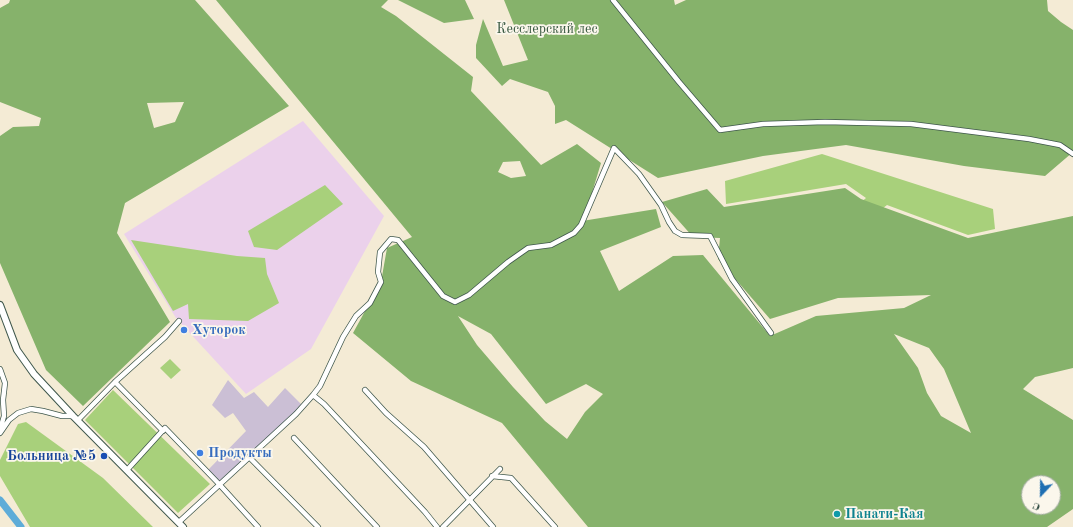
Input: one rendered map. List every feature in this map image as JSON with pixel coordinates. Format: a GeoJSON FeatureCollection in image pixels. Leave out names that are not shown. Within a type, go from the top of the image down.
{"type":"FeatureCollection","features":[{"type":"Feature","properties":{"kind":"main road"},"geometry":{"type":"LineString","coordinates":[[1,308],[17,350],[34,374],[181,525]]}},
{"type":"Feature","properties":{"kind":"street"},"geometry":{"type":"LineString","coordinates":[[613,0],[720,130],[763,124],[825,122],[911,124],[1045,142],[1060,145],[1073,154]]}},
{"type":"Feature","properties":{"kind":"street"},"geometry":{"type":"LineString","coordinates":[[181,525],[219,484],[296,414],[320,386],[343,337],[356,316],[370,303],[381,282],[378,272],[380,252],[390,239],[398,240],[443,296],[455,302],[469,295],[508,262],[528,248],[550,245],[574,233],[581,225],[614,148],[639,174],[661,205],[668,222],[676,231],[682,235],[710,236],[732,279],[771,333]]}},
{"type":"Feature","properties":{"kind":"street"},"geometry":{"type":"LineString","coordinates":[[0,432],[9,420],[18,413],[31,410],[76,418],[165,337],[179,321]]}},
{"type":"Feature","properties":{"kind":"street"},"geometry":{"type":"LineString","coordinates":[[0,369],[4,383],[4,416],[0,432]]}},
{"type":"Feature","properties":{"kind":"street"},"geometry":{"type":"LineString","coordinates":[[115,382],[219,484],[258,527]]}},
{"type":"Feature","properties":{"kind":"street"},"geometry":{"type":"LineString","coordinates":[[365,390],[386,413],[424,447],[493,527]]}},
{"type":"Feature","properties":{"kind":"street"},"geometry":{"type":"LineString","coordinates":[[313,395],[324,404],[425,512],[437,527]]}},
{"type":"Feature","properties":{"kind":"street"},"geometry":{"type":"LineString","coordinates":[[127,470],[164,429]]}},
{"type":"Feature","properties":{"kind":"street"},"geometry":{"type":"LineString","coordinates":[[294,438],[377,527]]}},
{"type":"Feature","properties":{"kind":"street"},"geometry":{"type":"LineString","coordinates":[[249,457],[318,527]]}},
{"type":"Feature","properties":{"kind":"street"},"geometry":{"type":"LineString","coordinates":[[442,527],[500,469]]}},
{"type":"Feature","properties":{"kind":"street"},"geometry":{"type":"LineString","coordinates":[[492,476],[511,478],[555,527]]}},
{"type":"Feature","properties":{"kind":"shaded area"},"geometry":{"type":"Polygon","coordinates":[[[303,121],[384,216],[311,349],[246,394],[176,318],[124,234],[303,121]]]}},
{"type":"Feature","properties":{"kind":"shaded area"},"geometry":{"type":"Polygon","coordinates":[[[228,380],[244,398],[254,392],[268,407],[285,388],[303,406],[219,482],[208,470],[246,431],[233,413],[225,418],[212,405],[228,380]]]}},
{"type":"Feature","properties":{"kind":"green space"},"geometry":{"type":"Polygon","coordinates":[[[10,0],[195,0],[289,106],[125,203],[117,233],[170,322],[83,406],[46,370],[0,263],[0,136],[13,127],[39,126],[41,118],[0,102],[0,8],[9,3],[10,0]],[[184,102],[147,103],[154,128],[175,122],[184,102]]]}},
{"type":"Feature","properties":{"kind":"green space"},"geometry":{"type":"Polygon","coordinates":[[[216,0],[388,0],[381,7],[396,16],[473,77],[471,91],[541,165],[577,144],[601,163],[585,216],[582,221],[656,209],[661,227],[600,251],[619,291],[673,256],[703,255],[770,336],[816,316],[904,308],[931,295],[838,298],[770,319],[718,259],[720,238],[693,237],[662,202],[707,189],[724,207],[845,188],[861,199],[968,238],[1073,216],[1073,368],[1035,377],[1023,389],[1073,420],[1073,509],[1047,527],[588,527],[502,423],[411,381],[353,333],[381,282],[387,248],[412,237],[216,0]],[[520,161],[503,162],[498,172],[511,178],[526,176],[520,161]],[[458,316],[477,345],[513,387],[545,421],[567,439],[585,412],[603,394],[586,384],[546,404],[491,334],[458,316]],[[894,334],[918,368],[927,393],[941,416],[971,433],[944,369],[929,348],[894,334]]]}},
{"type":"Feature","properties":{"kind":"green space","name":"Кесслерский лес"},"geometry":{"type":"Polygon","coordinates":[[[398,0],[465,0],[474,19],[444,23],[398,0]]]}},
{"type":"Feature","properties":{"kind":"green space"},"geometry":{"type":"Polygon","coordinates":[[[504,0],[674,0],[675,5],[686,0],[1047,0],[1048,11],[1073,30],[1073,152],[1045,176],[964,166],[846,145],[763,156],[658,178],[566,120],[555,124],[555,106],[548,92],[510,79],[502,86],[476,58],[476,45],[483,19],[503,66],[528,60],[504,0]]]}},
{"type":"Feature","properties":{"kind":"green space"},"geometry":{"type":"Polygon","coordinates":[[[822,154],[993,209],[995,229],[968,235],[887,205],[825,253],[813,243],[866,198],[846,184],[726,204],[725,181],[822,154]]]}},
{"type":"Feature","properties":{"kind":"green space"},"geometry":{"type":"Polygon","coordinates":[[[325,185],[343,204],[277,250],[254,247],[248,231],[325,185]]]}},
{"type":"Feature","properties":{"kind":"green space"},"geometry":{"type":"Polygon","coordinates":[[[131,240],[237,256],[265,258],[267,274],[279,303],[248,321],[189,319],[188,304],[173,311],[131,240]]]}},
{"type":"Feature","properties":{"kind":"green space"},"geometry":{"type":"Polygon","coordinates":[[[170,359],[181,370],[171,379],[160,368],[170,359]]]}},
{"type":"Feature","properties":{"kind":"green space"},"geometry":{"type":"Polygon","coordinates":[[[113,390],[210,484],[178,513],[85,420],[113,390]]]}},
{"type":"Feature","properties":{"kind":"green space"},"geometry":{"type":"Polygon","coordinates":[[[26,422],[103,478],[153,527],[30,527],[0,476],[0,460],[18,424],[26,422]]]}},
{"type":"Feature","properties":{"kind":"waterway"},"geometry":{"type":"LineString","coordinates":[[0,500],[21,527]]}},
{"type":"Feature","properties":{"kind":"place","name":"Хуторок"},"geometry":{"type":"Point","coordinates":[184,330]}},
{"type":"Feature","properties":{"kind":"place","name":"Продукты"},"geometry":{"type":"Point","coordinates":[200,453]}},
{"type":"Feature","properties":{"kind":"place","name":"Больница №5"},"geometry":{"type":"Point","coordinates":[104,456]}},
{"type":"Feature","properties":{"kind":"place","name":"Панати-Кая"},"geometry":{"type":"Point","coordinates":[837,514]}}]}
